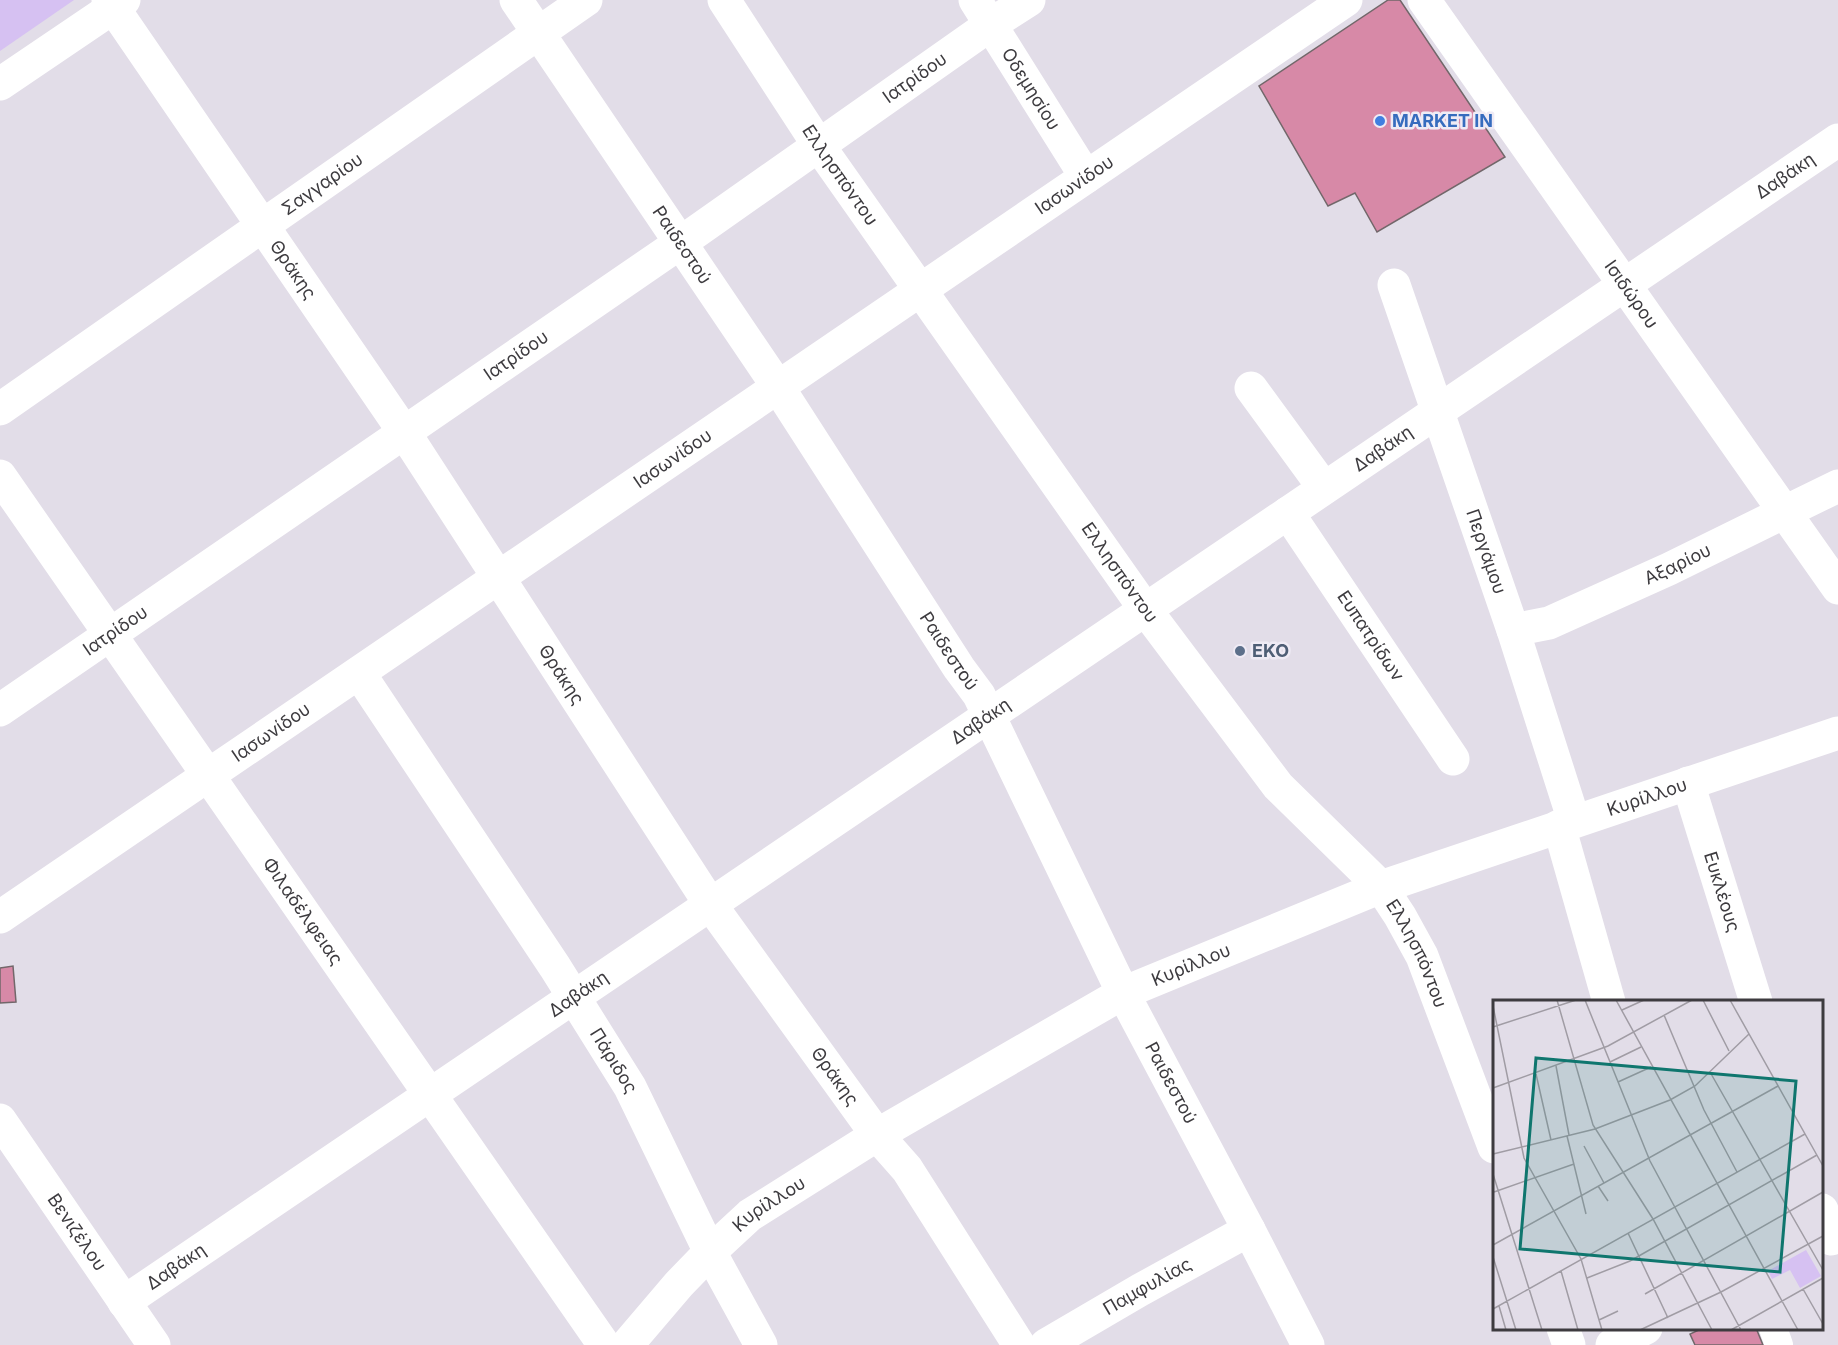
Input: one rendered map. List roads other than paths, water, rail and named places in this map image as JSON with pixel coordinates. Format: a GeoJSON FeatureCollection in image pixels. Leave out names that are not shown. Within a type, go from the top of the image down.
{"type":"FeatureCollection","features":[{"type":"Feature","properties":{"kind":"street","name":"Ραιδεστού"},"geometry":{"type":"LineString","coordinates":[[516,0],[778,387],[959,668],[979,695],[1123,993],[1308,1345]]}},
{"type":"Feature","properties":{"kind":"street","name":"Σαγγαρίου"},"geometry":{"type":"LineString","coordinates":[[0,409],[586,0]]}},
{"type":"Feature","properties":{"kind":"street","name":"Ελλησπόντου"},"geometry":{"type":"LineString","coordinates":[[724,0],[819,146],[1145,609],[1278,786],[1381,887],[1422,956],[1493,1144]]}},
{"type":"Feature","properties":{"kind":"street","name":"Ιατρίδου"},"geometry":{"type":"LineString","coordinates":[[0,710],[819,146],[983,13],[1029,0]]}},
{"type":"Feature","properties":{"kind":"street","name":"Ιασωνίδου"},"geometry":{"type":"LineString","coordinates":[[0,917],[1346,0]]}},
{"type":"Feature","properties":{"kind":"street","name":"Ισιδώρου"},"geometry":{"type":"LineString","coordinates":[[1424,0],[1838,588]]}},
{"type":"Feature","properties":{"kind":"street"},"geometry":{"type":"LineString","coordinates":[[0,84],[115,2]]}},
{"type":"Feature","properties":{"kind":"street","name":"Θράκης"},"geometry":{"type":"LineString","coordinates":[[115,2],[263,226],[404,432],[710,904],[877,1135],[907,1170],[1019,1345]]}},
{"type":"Feature","properties":{"kind":"street","name":"Οδεμησίου"},"geometry":{"type":"LineString","coordinates":[[983,13],[1086,177]]}},
{"type":"Feature","properties":{"kind":"street","name":"Δαβάκη"},"geometry":{"type":"LineString","coordinates":[[124,1302],[1838,140]]}},
{"type":"Feature","properties":{"kind":"street","name":"Περγάμου"},"geometry":{"type":"LineString","coordinates":[[1394,285],[1513,630],[1566,824],[1609,1000]]}},
{"type":"Feature","properties":{"kind":"street"},"geometry":{"type":"LineString","coordinates":[[1251,388],[1324,488]]}},
{"type":"Feature","properties":{"kind":"street","name":"Φιλαδέλφειας"},"geometry":{"type":"LineString","coordinates":[[0,476],[604,1345]]}},
{"type":"Feature","properties":{"kind":"street","name":"Αξαρίου"},"geometry":{"type":"LineString","coordinates":[[1513,630],[1549,623],[1669,569],[1838,486]]}},
{"type":"Feature","properties":{"kind":"street","name":"Ευπατρίδων"},"geometry":{"type":"LineString","coordinates":[[1288,513],[1453,759]]}},
{"type":"Feature","properties":{"kind":"street","name":"Πάριδος"},"geometry":{"type":"LineString","coordinates":[[359,672],[574,997],[630,1087],[710,1252],[761,1345]]}},
{"type":"Feature","properties":{"kind":"street","name":"Κυρίλλου"},"geometry":{"type":"LineString","coordinates":[[627,1345],[679,1284],[750,1215],[877,1135],[1123,993],[1381,887],[1838,733]]}},
{"type":"Feature","properties":{"kind":"street","name":"Ευκλέους"},"geometry":{"type":"LineString","coordinates":[[1688,783],[1755,1000]]}},
{"type":"Feature","properties":{"kind":"street","name":"Βενιζέλου"},"geometry":{"type":"LineString","coordinates":[[0,1120],[153,1345]]}},
{"type":"Feature","properties":{"kind":"street","name":"Παμφυλίας"},"geometry":{"type":"LineString","coordinates":[[1046,1345],[1249,1230]]}},
{"type":"Feature","properties":{"kind":"street"},"geometry":{"type":"LineString","coordinates":[[1563,1330],[1569,1345]]}},
{"type":"Feature","properties":{"kind":"street"},"geometry":{"type":"LineString","coordinates":[[1612,1345],[1644,1330]]}},
{"type":"Feature","properties":{"kind":"street"},"geometry":{"type":"LineString","coordinates":[[1773,1330],[1779,1345]]}},
{"type":"Feature","properties":{"kind":"place","name":"MARKET IN"},"geometry":{"type":"Point","coordinates":[1380,121]}},
{"type":"Feature","properties":{"kind":"place","name":"ΕΚΟ"},"geometry":{"type":"Point","coordinates":[1240,651]}}]}
